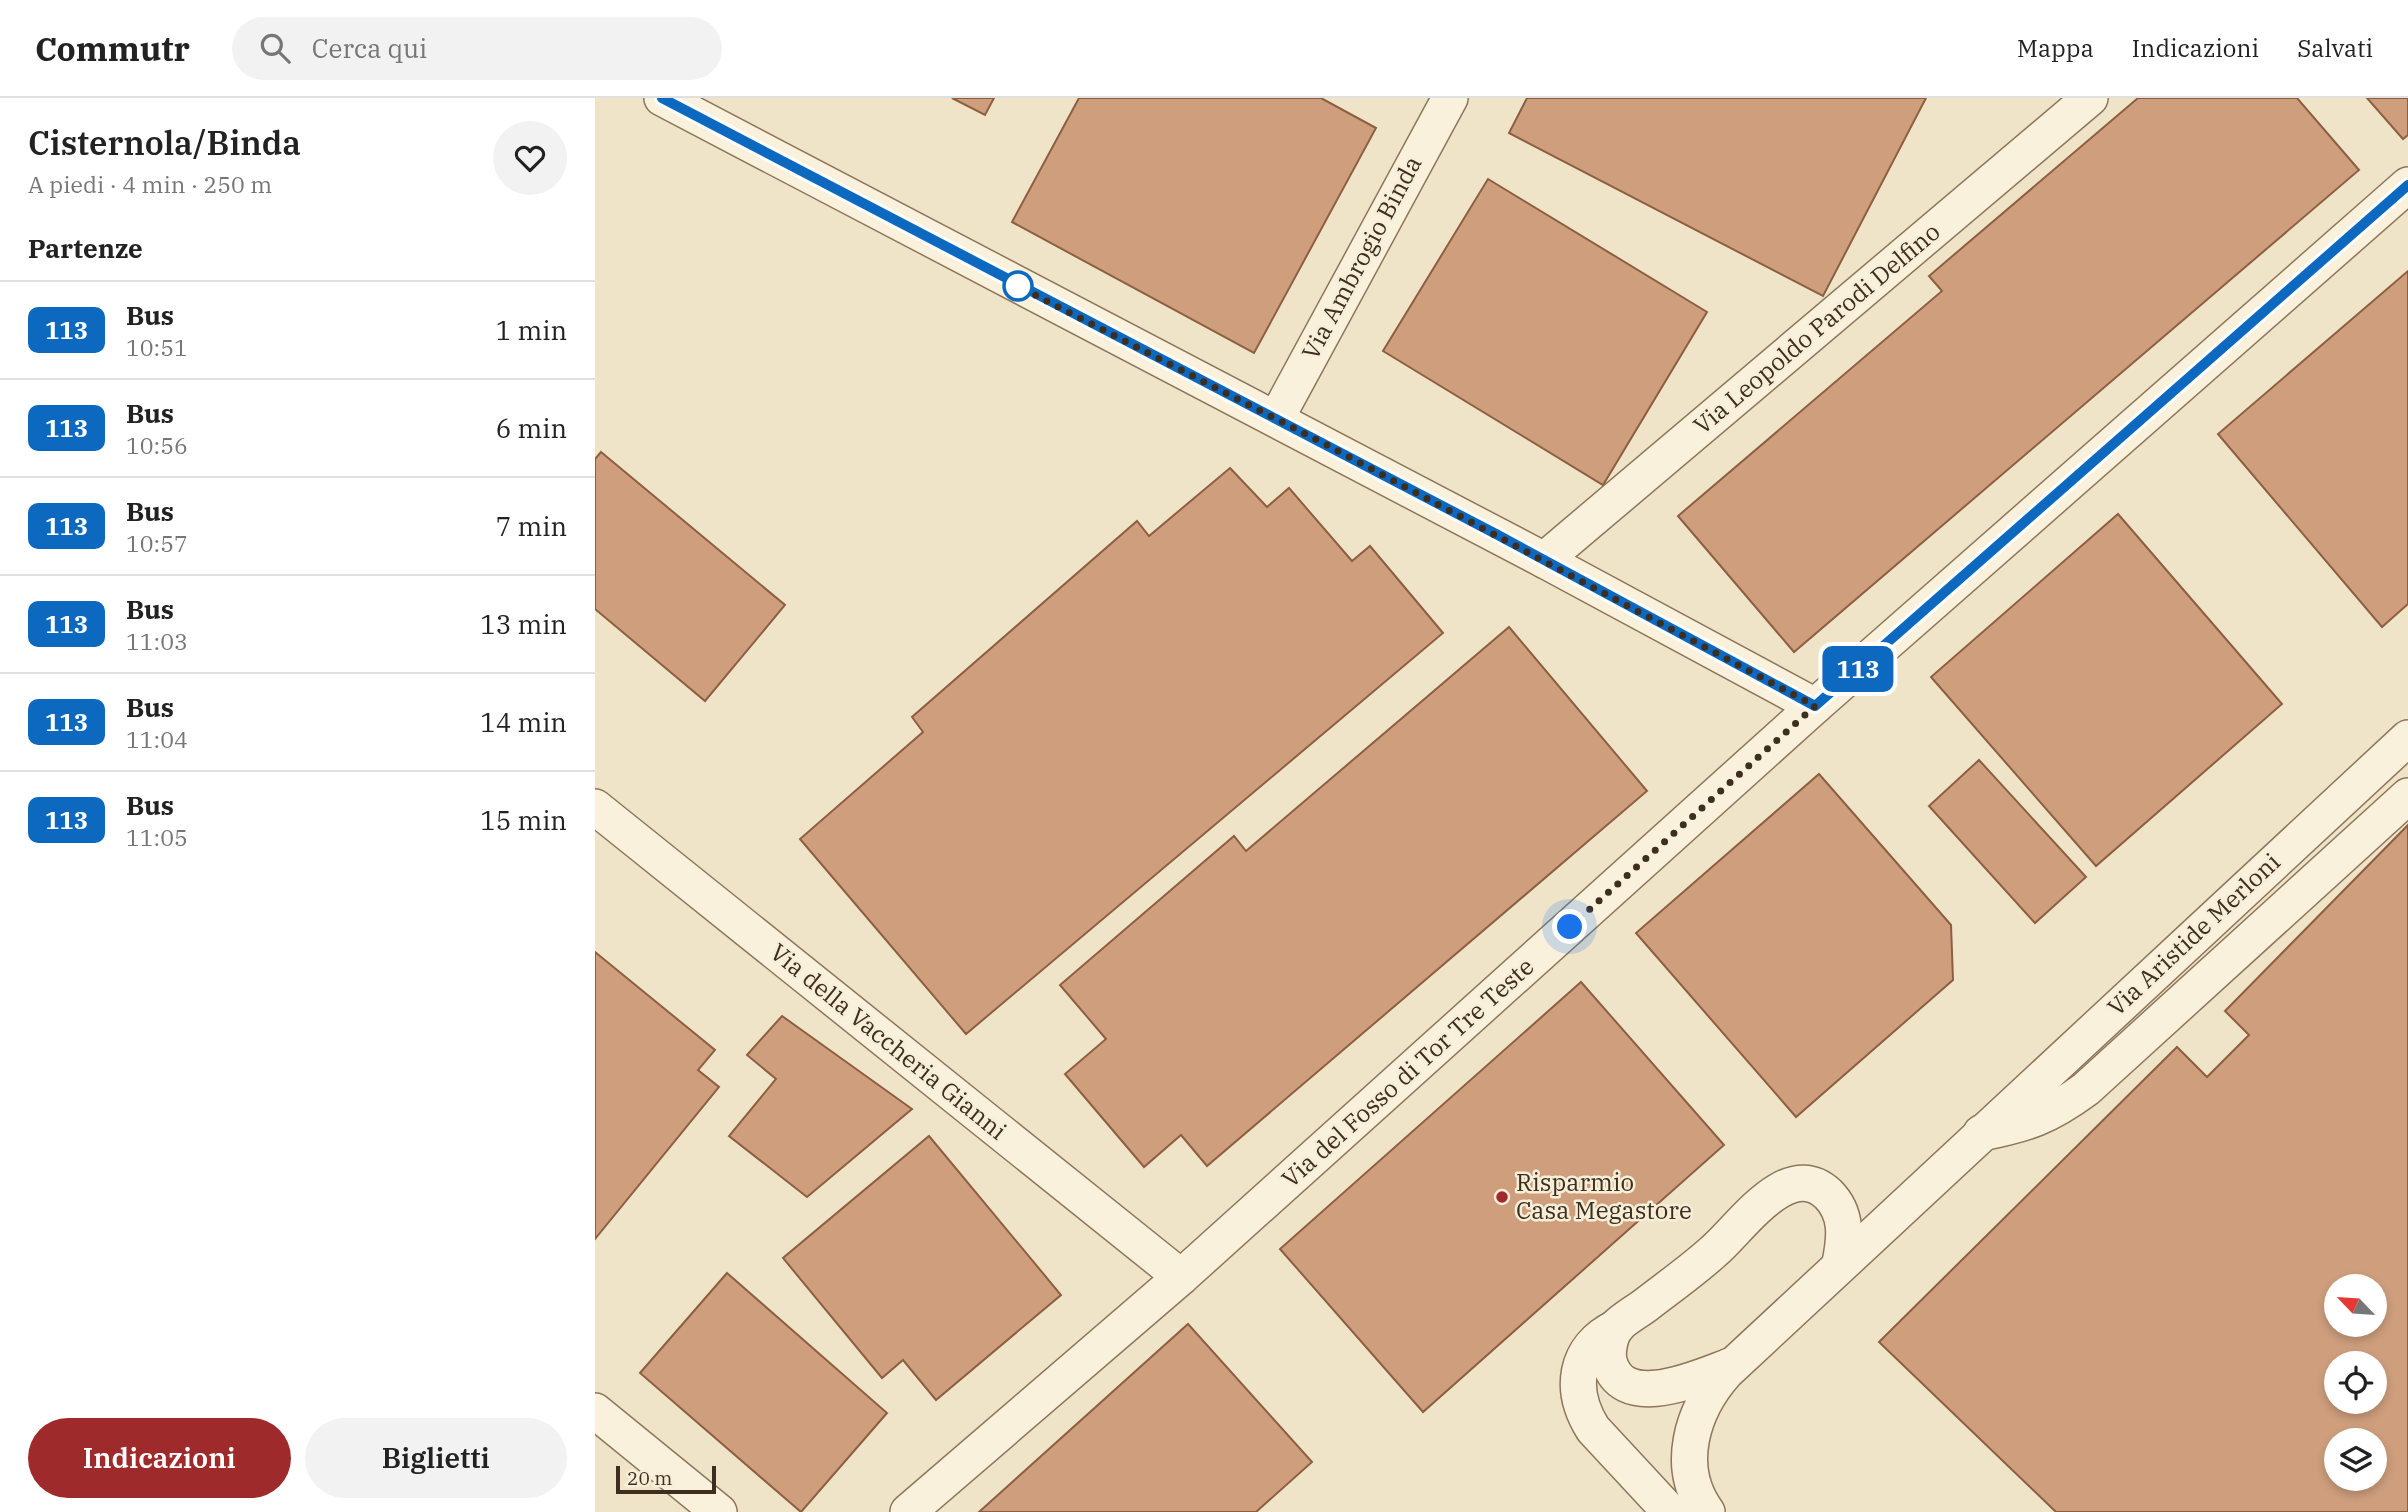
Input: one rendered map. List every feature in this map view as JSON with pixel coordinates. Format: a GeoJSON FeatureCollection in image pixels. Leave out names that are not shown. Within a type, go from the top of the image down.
{"type":"FeatureCollection","features":[{"type":"Feature","properties":{"kind":"street"},"geometry":{"type":"LineString","coordinates":[[662,98],[1544,560],[1815,706]]}},
{"type":"Feature","properties":{"kind":"street","name":"Via Ambrogio Binda"},"geometry":{"type":"LineString","coordinates":[[1276,419],[1450,98]]}},
{"type":"Feature","properties":{"kind":"street","name":"Via Leopoldo Parodi Delfino"},"geometry":{"type":"LineString","coordinates":[[1544,560],[2090,98]]}},
{"type":"Feature","properties":{"kind":"street","name":"Via del Fosso di Tor Tre Teste"},"geometry":{"type":"LineString","coordinates":[[908,1512],[1181,1277],[1815,706],[2408,185]]}},
{"type":"Feature","properties":{"kind":"street","name":"Via Aristide Merloni"},"geometry":{"type":"LineString","coordinates":[[1707,1512],[1697,1496],[1690,1474],[1691,1439],[1702,1403],[1732,1365],[2408,738]]}},
{"type":"Feature","properties":{"kind":"street","name":"Via Aristide Merloni"},"geometry":{"type":"LineString","coordinates":[[1981,1133],[2017,1126],[2047,1115],[2086,1089],[2408,796]]}},
{"type":"Feature","properties":{"kind":"street","name":"Via della Vaccheria Gianni"},"geometry":{"type":"LineString","coordinates":[[595,807],[1181,1277]]}},
{"type":"Feature","properties":{"kind":"street"},"geometry":{"type":"LineString","coordinates":[[1671,1512],[1593,1429],[1584,1415],[1578,1388],[1582,1361],[1597,1339],[1714,1252],[1757,1206],[1786,1186],[1812,1185],[1823,1190],[1832,1199],[1840,1211],[1845,1228],[1840,1264]]}},
{"type":"Feature","properties":{"kind":"street"},"geometry":{"type":"LineString","coordinates":[[1616,1327],[1609,1347],[1611,1366],[1616,1377],[1633,1388],[1671,1386],[1732,1365]]}},
{"type":"Feature","properties":{"kind":"street"},"geometry":{"type":"LineString","coordinates":[[595,1411],[719,1512]]}},
{"type":"Feature","properties":{"kind":"building"},"geometry":{"type":"Polygon","coordinates":[[[952,98],[994,98],[985,115],[952,98]]]}},
{"type":"Feature","properties":{"kind":"building"},"geometry":{"type":"Polygon","coordinates":[[[1079,98],[1321,98],[1376,128],[1254,353],[1012,222],[1079,98]]]}},
{"type":"Feature","properties":{"kind":"building"},"geometry":{"type":"Polygon","coordinates":[[[1527,98],[1926,98],[1823,296],[1509,133],[1527,98]]]}},
{"type":"Feature","properties":{"kind":"building"},"geometry":{"type":"Polygon","coordinates":[[[2138,98],[2297,98],[2359,170],[1794,652],[1678,516],[1942,291],[1929,276],[2138,98]]]}},
{"type":"Feature","properties":{"kind":"building"},"geometry":{"type":"Polygon","coordinates":[[[2367,98],[2408,98],[2408,135],[2403,139],[2367,98]]]}},
{"type":"Feature","properties":{"kind":"building"},"geometry":{"type":"Polygon","coordinates":[[[1488,179],[1707,312],[1603,485],[1383,351],[1488,179]]]}},
{"type":"Feature","properties":{"kind":"building"},"geometry":{"type":"Polygon","coordinates":[[[2408,271],[2408,604],[2382,627],[2218,434],[2408,271]]]}},
{"type":"Feature","properties":{"kind":"building"},"geometry":{"type":"Polygon","coordinates":[[[601,452],[785,605],[705,701],[595,609],[595,459],[601,452]]]}},
{"type":"Feature","properties":{"kind":"building"},"geometry":{"type":"Polygon","coordinates":[[[1230,468],[1267,507],[1289,488],[1352,561],[1370,546],[1443,633],[966,1034],[800,839],[923,732],[912,717],[1137,521],[1149,536],[1230,468]]]}},
{"type":"Feature","properties":{"kind":"building"},"geometry":{"type":"Polygon","coordinates":[[[2118,514],[2282,704],[2096,866],[1931,677],[2118,514]]]}},
{"type":"Feature","properties":{"kind":"building"},"geometry":{"type":"Polygon","coordinates":[[[1509,627],[1647,791],[1207,1166],[1181,1135],[1144,1167],[1065,1074],[1106,1039],[1060,985],[1234,836],[1246,851],[1509,627]]]}},
{"type":"Feature","properties":{"kind":"building"},"geometry":{"type":"Polygon","coordinates":[[[1979,760],[2086,877],[2035,923],[1929,806],[1979,760]]]}},
{"type":"Feature","properties":{"kind":"building"},"geometry":{"type":"Polygon","coordinates":[[[1819,774],[1951,925],[1953,980],[1796,1117],[1636,933],[1819,774]]]}},
{"type":"Feature","properties":{"kind":"building"},"geometry":{"type":"Polygon","coordinates":[[[2408,825],[2408,1512],[2056,1512],[1879,1342],[2177,1047],[2207,1077],[2249,1035],[2225,1011],[2408,825]]]}},
{"type":"Feature","properties":{"kind":"building"},"geometry":{"type":"Polygon","coordinates":[[[595,952],[715,1050],[698,1070],[719,1087],[595,1239],[595,952]]]}},
{"type":"Feature","properties":{"kind":"building","name":"Risparmio Casa Megastore"},"geometry":{"type":"Polygon","coordinates":[[[1581,982],[1724,1145],[1423,1412],[1280,1249],[1581,982]]]}},
{"type":"Feature","properties":{"kind":"building"},"geometry":{"type":"Polygon","coordinates":[[[782,1016],[912,1109],[807,1197],[729,1136],[776,1079],[747,1055],[782,1016]]]}},
{"type":"Feature","properties":{"kind":"building"},"geometry":{"type":"Polygon","coordinates":[[[929,1136],[1061,1295],[936,1400],[903,1360],[882,1378],[783,1258],[929,1136]]]}},
{"type":"Feature","properties":{"kind":"building"},"geometry":{"type":"Polygon","coordinates":[[[727,1273],[887,1413],[801,1512],[640,1373],[727,1273]]]}},
{"type":"Feature","properties":{"kind":"building"},"geometry":{"type":"Polygon","coordinates":[[[1188,1324],[1312,1462],[1256,1512],[979,1512],[1188,1324]]]}},
{"type":"Feature","properties":{"kind":"bus line","name":"113"},"geometry":{"type":"LineString","coordinates":[[662,98],[1496,534],[1815,706],[2408,185]]}},
{"type":"Feature","properties":{"kind":"place","name":"Risparmio Casa Megastore"},"geometry":{"type":"Point","coordinates":[1502,1197]}},
{"type":"Feature","properties":{"kind":"route"},"geometry":{"type":"LineString","coordinates":[[1018,286],[1010,282],[1325,444],[1815,706],[1570,927]]}}]}
